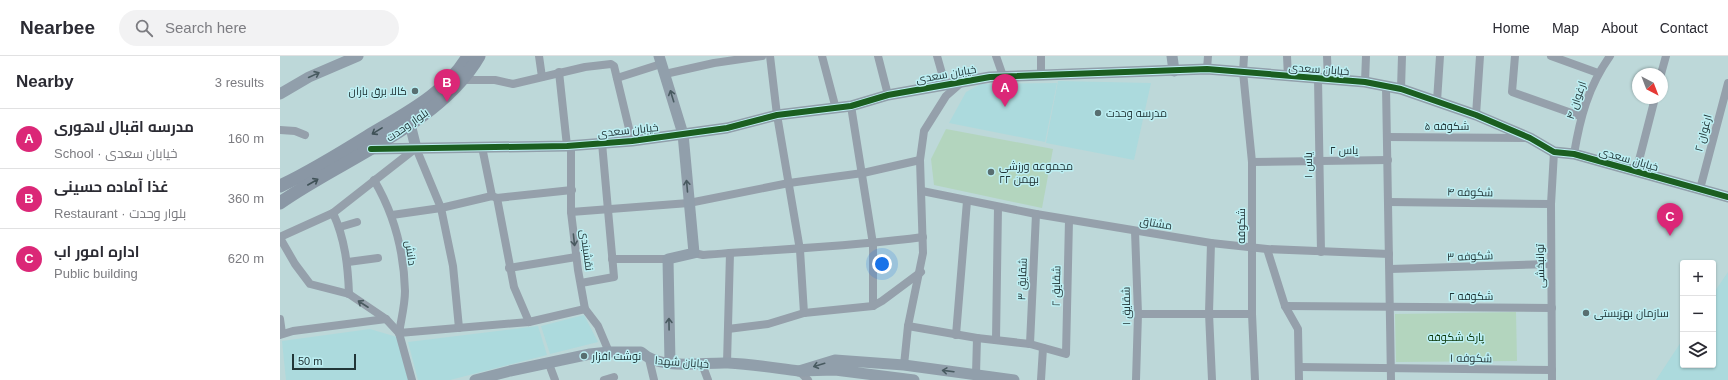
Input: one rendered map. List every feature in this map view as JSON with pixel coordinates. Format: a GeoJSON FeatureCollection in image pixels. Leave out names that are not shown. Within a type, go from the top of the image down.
{"type":"FeatureCollection","features":[{"type":"Feature","properties":{"kind":"main road","name":"بلوار وحدت"},"geometry":{"type":"LineString","coordinates":[[280,203],[410,124],[479,56]]}},
{"type":"Feature","properties":{"kind":"main road","name":"بلوار وحدت"},"geometry":{"type":"LineString","coordinates":[[280,186],[354,145],[422,102],[466,68]]}},
{"type":"Feature","properties":{"kind":"street"},"geometry":{"type":"LineString","coordinates":[[280,94],[309,77],[358,56]]}},
{"type":"Feature","properties":{"kind":"street"},"geometry":{"type":"LineString","coordinates":[[539,56],[542,77]]}},
{"type":"Feature","properties":{"kind":"street"},"geometry":{"type":"LineString","coordinates":[[617,78],[662,64],[714,63],[762,56]]}},
{"type":"Feature","properties":{"kind":"street"},"geometry":{"type":"LineString","coordinates":[[770,56],[777,115],[800,250],[804,313]]}},
{"type":"Feature","properties":{"kind":"street"},"geometry":{"type":"LineString","coordinates":[[822,56],[836,109]]}},
{"type":"Feature","properties":{"kind":"street"},"geometry":{"type":"LineString","coordinates":[[878,56],[888,95]]}},
{"type":"Feature","properties":{"kind":"street"},"geometry":{"type":"LineString","coordinates":[[937,56],[945,84]]}},
{"type":"Feature","properties":{"kind":"street"},"geometry":{"type":"LineString","coordinates":[[996,56],[1004,76]]}},
{"type":"Feature","properties":{"kind":"street"},"geometry":{"type":"LineString","coordinates":[[1041,56],[1041,74]]}},
{"type":"Feature","properties":{"kind":"street"},"geometry":{"type":"LineString","coordinates":[[1172,56],[1174,71]]}},
{"type":"Feature","properties":{"kind":"street"},"geometry":{"type":"LineString","coordinates":[[1207,69],[1208,56]]}},
{"type":"Feature","properties":{"kind":"street","name":"شکوفه"},"geometry":{"type":"LineString","coordinates":[[1244,56],[1243,72],[1252,162],[1252,314],[1255,380]]}},
{"type":"Feature","properties":{"kind":"street"},"geometry":{"type":"LineString","coordinates":[[1287,56],[1288,77]]}},
{"type":"Feature","properties":{"kind":"street","name":"یاس ۱"},"geometry":{"type":"LineString","coordinates":[[1321,252],[1319,161],[1323,79],[1327,56]]}},
{"type":"Feature","properties":{"kind":"street"},"geometry":{"type":"LineString","coordinates":[[1365,82],[1366,56]]}},
{"type":"Feature","properties":{"kind":"street"},"geometry":{"type":"LineString","coordinates":[[1401,89],[1402,56]]}},
{"type":"Feature","properties":{"kind":"street"},"geometry":{"type":"LineString","coordinates":[[1437,101],[1440,56]]}},
{"type":"Feature","properties":{"kind":"street"},"geometry":{"type":"LineString","coordinates":[[1476,115],[1480,56]]}},
{"type":"Feature","properties":{"kind":"street"},"geometry":{"type":"LineString","coordinates":[[1515,56],[1512,92],[1580,116]]}},
{"type":"Feature","properties":{"kind":"street"},"geometry":{"type":"LineString","coordinates":[[1551,56],[1598,73]]}},
{"type":"Feature","properties":{"kind":"street","name":"ارغوان ۴"},"geometry":{"type":"LineString","coordinates":[[1574,154],[1580,116],[1598,73],[1610,56]]}},
{"type":"Feature","properties":{"kind":"street"},"geometry":{"type":"LineString","coordinates":[[1663,68],[1666,56]]}},
{"type":"Feature","properties":{"kind":"street"},"geometry":{"type":"LineString","coordinates":[[466,68],[495,80],[513,84],[559,72],[607,63],[614,66],[632,141]]}},
{"type":"Feature","properties":{"kind":"street"},"geometry":{"type":"LineString","coordinates":[[662,64],[683,134],[694,253]]}},
{"type":"Feature","properties":{"kind":"street","name":"خیابان سعدی"},"geometry":{"type":"LineString","coordinates":[[371,149],[569,145],[632,141],[727,128],[777,115],[836,109],[888,95],[945,84],[1004,76],[1207,69],[1288,77],[1365,82],[1401,89],[1476,115],[1530,138],[1554,152],[1574,154],[1728,197]]}},
{"type":"Feature","properties":{"kind":"street","name":"نقشبندی"},"geometry":{"type":"LineString","coordinates":[[559,72],[569,145],[572,190],[571,212],[576,257],[585,309],[598,326],[609,352]]}},
{"type":"Feature","properties":{"kind":"street"},"geometry":{"type":"LineString","coordinates":[[904,365],[908,326],[920,272],[923,237],[920,160],[924,131],[946,96],[962,82]]}},
{"type":"Feature","properties":{"kind":"street","name":"ارغوان ۲"},"geometry":{"type":"LineString","coordinates":[[1700,190],[1728,83]]}},
{"type":"Feature","properties":{"kind":"street"},"geometry":{"type":"LineString","coordinates":[[1386,86],[1391,380]]}},
{"type":"Feature","properties":{"kind":"street"},"geometry":{"type":"LineString","coordinates":[[1636,172],[1653,104]]}},
{"type":"Feature","properties":{"kind":"street"},"geometry":{"type":"LineString","coordinates":[[851,106],[863,172],[873,244],[873,306]]}},
{"type":"Feature","properties":{"kind":"street"},"geometry":{"type":"LineString","coordinates":[[410,124],[416,148],[441,208],[452,266],[459,328]]}},
{"type":"Feature","properties":{"kind":"street"},"geometry":{"type":"LineString","coordinates":[[280,130],[305,135]]}},
{"type":"Feature","properties":{"kind":"street","name":"شکوفه ۵"},"geometry":{"type":"LineString","coordinates":[[1387,137],[1530,138]]}},
{"type":"Feature","properties":{"kind":"street"},"geometry":{"type":"LineString","coordinates":[[581,283],[614,277],[602,143]]}},
{"type":"Feature","properties":{"kind":"street"},"geometry":{"type":"LineString","coordinates":[[482,147],[495,197],[514,287],[530,322]]}},
{"type":"Feature","properties":{"kind":"street"},"geometry":{"type":"LineString","coordinates":[[412,380],[399,334],[386,319],[349,294],[310,284],[295,264],[280,238],[332,213],[416,148]]}},
{"type":"Feature","properties":{"kind":"street","name":"توانبخشی"},"geometry":{"type":"LineString","coordinates":[[1552,380],[1551,204],[1554,152]]}},
{"type":"Feature","properties":{"kind":"street"},"geometry":{"type":"LineString","coordinates":[[571,212],[689,202],[789,183],[863,172],[920,160]]}},
{"type":"Feature","properties":{"kind":"street","name":"یاس ۲"},"geometry":{"type":"LineString","coordinates":[[1252,162],[1388,160]]}},
{"type":"Feature","properties":{"kind":"street","name":"دانش"},"geometry":{"type":"LineString","coordinates":[[374,180],[392,215],[401,251],[405,292],[399,334]]}},
{"type":"Feature","properties":{"kind":"street"},"geometry":{"type":"LineString","coordinates":[[392,215],[441,208],[495,197],[572,190]]}},
{"type":"Feature","properties":{"kind":"street","name":"مشتاق"},"geometry":{"type":"LineString","coordinates":[[922,191],[1069,220],[1211,243],[1252,246],[1267,249],[1389,254]]}},
{"type":"Feature","properties":{"kind":"street"},"geometry":{"type":"LineString","coordinates":[[956,335],[967,201]]}},
{"type":"Feature","properties":{"kind":"street","name":"شکوفه ۴"},"geometry":{"type":"LineString","coordinates":[[1389,202],[1551,204]]}},
{"type":"Feature","properties":{"kind":"street"},"geometry":{"type":"LineString","coordinates":[[996,340],[998,207]]}},
{"type":"Feature","properties":{"kind":"street"},"geometry":{"type":"LineString","coordinates":[[332,213],[340,227],[348,262],[349,294]]}},
{"type":"Feature","properties":{"kind":"street","name":"شقایق ۳"},"geometry":{"type":"LineString","coordinates":[[1030,344],[1036,214]]}},
{"type":"Feature","properties":{"kind":"street","name":"شقایق ۲"},"geometry":{"type":"LineString","coordinates":[[1043,348],[1066,354],[1069,220]]}},
{"type":"Feature","properties":{"kind":"street"},"geometry":{"type":"LineString","coordinates":[[340,227],[357,222]]}},
{"type":"Feature","properties":{"kind":"street","name":"شقایق ۱"},"geometry":{"type":"LineString","coordinates":[[1135,231],[1138,314],[1136,380]]}},
{"type":"Feature","properties":{"kind":"street"},"geometry":{"type":"LineString","coordinates":[[612,259],[668,259],[694,253],[704,255],[800,250],[873,244],[923,237]]}},
{"type":"Feature","properties":{"kind":"street"},"geometry":{"type":"LineString","coordinates":[[1211,243],[1208,313],[1212,380]]}},
{"type":"Feature","properties":{"kind":"street"},"geometry":{"type":"LineString","coordinates":[[1267,249],[1285,306],[1298,329],[1299,380]]}},
{"type":"Feature","properties":{"kind":"street"},"geometry":{"type":"LineString","coordinates":[[727,363],[726,343],[728,329],[730,253]]}},
{"type":"Feature","properties":{"kind":"street"},"geometry":{"type":"LineString","coordinates":[[509,268],[576,257]]}},
{"type":"Feature","properties":{"kind":"street"},"geometry":{"type":"LineString","coordinates":[[348,262],[378,258]]}},
{"type":"Feature","properties":{"kind":"street"},"geometry":{"type":"LineString","coordinates":[[668,259],[670,363]]}},
{"type":"Feature","properties":{"kind":"street","name":"شکوفه ۳"},"geometry":{"type":"LineString","coordinates":[[1390,269],[1551,264]]}},
{"type":"Feature","properties":{"kind":"street"},"geometry":{"type":"LineString","coordinates":[[728,329],[768,324],[804,313],[873,306],[882,301],[920,272]]}},
{"type":"Feature","properties":{"kind":"street","name":"شکوفه ۲"},"geometry":{"type":"LineString","coordinates":[[1285,306],[1552,308]]}},
{"type":"Feature","properties":{"kind":"street"},"geometry":{"type":"LineString","coordinates":[[399,334],[530,322],[585,309]]}},
{"type":"Feature","properties":{"kind":"street"},"geometry":{"type":"LineString","coordinates":[[1138,314],[1252,314]]}},
{"type":"Feature","properties":{"kind":"street"},"geometry":{"type":"LineString","coordinates":[[280,319],[281,334],[293,331],[386,319]]}},
{"type":"Feature","properties":{"kind":"street"},"geometry":{"type":"LineString","coordinates":[[908,326],[956,335],[1030,344],[1043,348],[1041,380]]}},
{"type":"Feature","properties":{"kind":"street"},"geometry":{"type":"LineString","coordinates":[[976,374],[977,338]]}},
{"type":"Feature","properties":{"kind":"street","name":"خیابان شهدا"},"geometry":{"type":"LineString","coordinates":[[475,380],[510,370],[609,352],[641,352],[649,359],[670,363],[727,363],[798,375],[835,370],[914,380]]}},
{"type":"Feature","properties":{"kind":"street"},"geometry":{"type":"LineString","coordinates":[[649,359],[654,380]]}},
{"type":"Feature","properties":{"kind":"street","name":"خیابان شهدا"},"geometry":{"type":"LineString","coordinates":[[798,375],[835,360],[904,365],[1014,380]]}},
{"type":"Feature","properties":{"kind":"street"},"geometry":{"type":"LineString","coordinates":[[549,364],[555,380]]}},
{"type":"Feature","properties":{"kind":"street"},"geometry":{"type":"LineString","coordinates":[[702,364],[708,380]]}},
{"type":"Feature","properties":{"kind":"street","name":"شکوفه ۱"},"geometry":{"type":"LineString","coordinates":[[1299,367],[1552,370]]}},
{"type":"Feature","properties":{"kind":"street"},"geometry":{"type":"LineString","coordinates":[[798,375],[808,380]]}},
{"type":"Feature","properties":{"kind":"street"},"geometry":{"type":"LineString","coordinates":[[604,380],[614,377]]}},
{"type":"Feature","properties":{"kind":"shaded area","name":"مدرسه وحدت"},"geometry":{"type":"Polygon","coordinates":[[[1058,81],[1151,83],[1134,160],[1046,143],[1058,81]]]}},
{"type":"Feature","properties":{"kind":"shaded area"},"geometry":{"type":"Polygon","coordinates":[[[1057,83],[1045,142],[949,123],[966,92],[981,84],[1057,83]]]}},
{"type":"Feature","properties":{"kind":"shaded area"},"geometry":{"type":"Polygon","coordinates":[[[1728,272],[1728,380],[1656,380],[1680,344],[1680,368],[1716,368],[1716,290],[1728,272]]]}},
{"type":"Feature","properties":{"kind":"shaded area"},"geometry":{"type":"Polygon","coordinates":[[[584,315],[598,342],[550,354],[541,326],[584,315]]]}},
{"type":"Feature","properties":{"kind":"shaded area"},"geometry":{"type":"Polygon","coordinates":[[[538,326],[547,355],[450,380],[418,380],[408,342],[538,326]]]}},
{"type":"Feature","properties":{"kind":"shaded area"},"geometry":{"type":"Polygon","coordinates":[[[370,329],[397,337],[408,380],[286,380],[282,341],[370,329]]]}},
{"type":"Feature","properties":{"kind":"green space","name":"مجموعه ورزشی ۲۲ بهمن"},"geometry":{"type":"Polygon","coordinates":[[[946,129],[1053,149],[1042,208],[934,185],[931,159],[946,129]]]}},
{"type":"Feature","properties":{"kind":"green space","name":"پارک شکوفه"},"geometry":{"type":"Polygon","coordinates":[[[1516,312],[1517,361],[1396,362],[1395,314],[1516,312]]]}},
{"type":"Feature","properties":{"kind":"cycle path"},"geometry":{"type":"LineString","coordinates":[[371,149],[567,146],[632,141],[727,128],[777,115],[851,106],[888,95],[990,77],[1207,69],[1365,82],[1401,89],[1476,115],[1530,138],[1554,152],[1574,154],[1728,197]]}},
{"type":"Feature","properties":{"kind":"place","name":"کالا برق باران"},"geometry":{"type":"Point","coordinates":[415,91]}},
{"type":"Feature","properties":{"kind":"place","name":"غذا آماده حسینی"},"geometry":{"type":"Point","coordinates":[447,102]}},
{"type":"Feature","properties":{"kind":"place","name":"مدرسه اقبال لاهوری"},"geometry":{"type":"Point","coordinates":[1005,107]}},
{"type":"Feature","properties":{"kind":"place","name":"مدرسه وحدت"},"geometry":{"type":"Point","coordinates":[1098,113]}},
{"type":"Feature","properties":{"kind":"place","name":"مجموعه ورزشی ۲۲ بهمن"},"geometry":{"type":"Point","coordinates":[991,172]}},
{"type":"Feature","properties":{"kind":"place","name":"اداره امور اب"},"geometry":{"type":"Point","coordinates":[1670,236]}},
{"type":"Feature","properties":{"kind":"place","name":"سازمان بهزیستی"},"geometry":{"type":"Point","coordinates":[1586,313]}},
{"type":"Feature","properties":{"kind":"place","name":"نوشت افزار"},"geometry":{"type":"Point","coordinates":[584,356]}}]}
